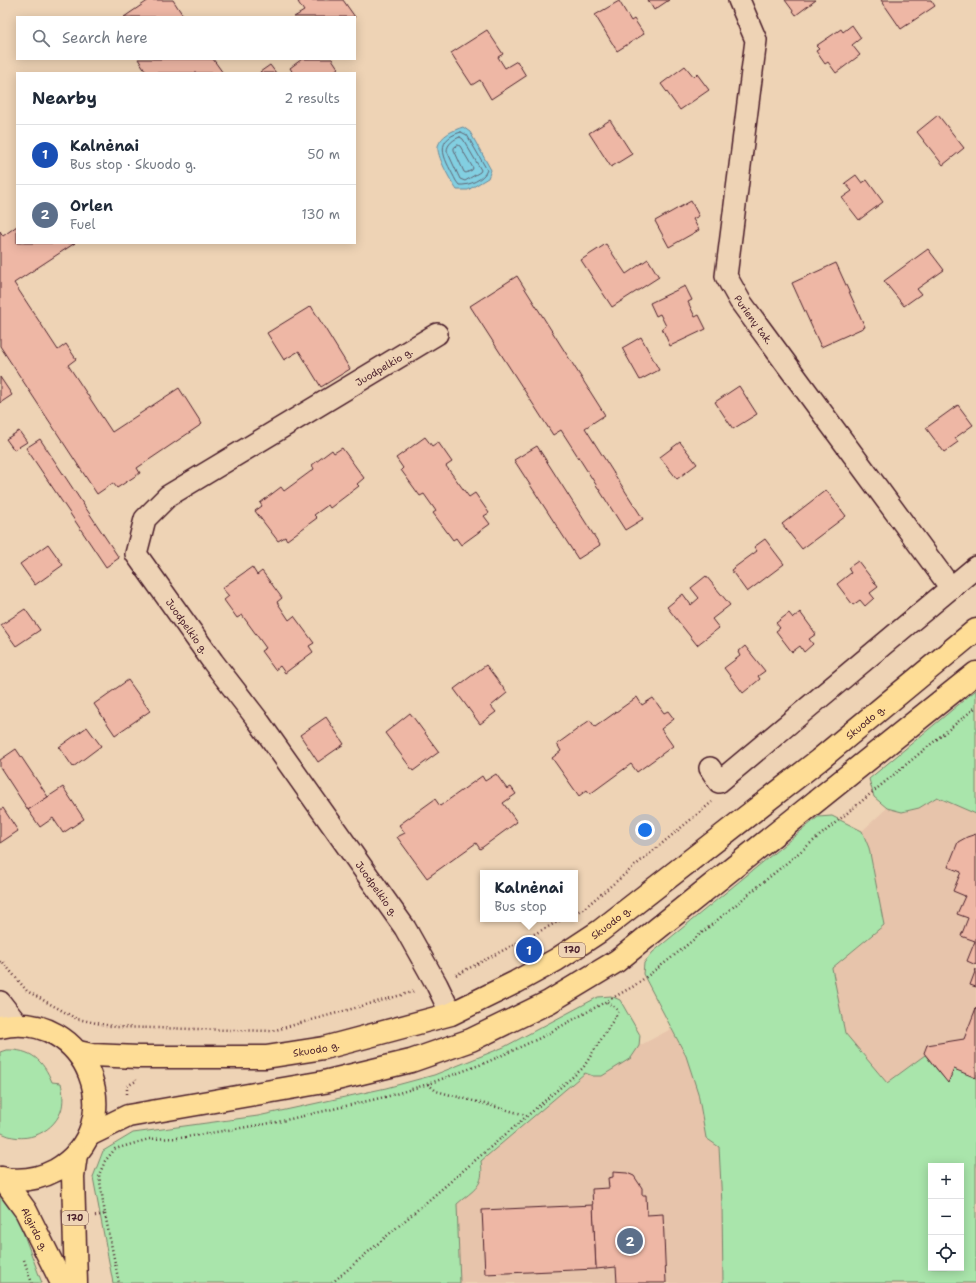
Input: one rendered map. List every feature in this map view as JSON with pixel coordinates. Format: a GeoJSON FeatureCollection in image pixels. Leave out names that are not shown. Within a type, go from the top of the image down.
{"type":"FeatureCollection","features":[{"type":"Feature","properties":{"kind":"main road","name":"Skuodo g."},"geometry":{"type":"LineString","coordinates":[[78,1052],[92,1055],[138,1057],[266,1056],[324,1048],[452,1014],[556,960],[600,931],[819,760],[976,630]]}},
{"type":"Feature","properties":{"kind":"main road"},"geometry":{"type":"LineString","coordinates":[[89,1134],[128,1116],[324,1082],[411,1061],[471,1040],[549,1002],[617,961],[976,673]]}},
{"type":"Feature","properties":{"kind":"main road"},"geometry":{"type":"LineString","coordinates":[[1,1178],[18,1180],[34,1178],[50,1173],[64,1165],[76,1154],[89,1134],[94,1118],[95,1095],[93,1083],[87,1067],[78,1052],[65,1040],[34,1026],[8,1026]]}},
{"type":"Feature","properties":{"kind":"main road","name":"170"},"geometry":{"type":"LineString","coordinates":[[76,1154],[73,1176],[76,1283]]}},
{"type":"Feature","properties":{"kind":"main road","name":"Algirdo g."},"geometry":{"type":"LineString","coordinates":[[1,1178],[26,1211],[62,1283]]}},
{"type":"Feature","properties":{"kind":"street","name":"Purienų tak."},"geometry":{"type":"LineString","coordinates":[[739,0],[756,40],[726,276],[748,313],[951,588]]}},
{"type":"Feature","properties":{"kind":"street","name":"Juodpelkio g."},"geometry":{"type":"LineString","coordinates":[[437,334],[168,496],[145,519],[136,554],[213,662],[257,719],[405,928],[452,1014]]}},
{"type":"Feature","properties":{"kind":"street"},"geometry":{"type":"LineString","coordinates":[[710,768],[719,782],[976,567]]}},
{"type":"Feature","properties":{"kind":"street"},"geometry":{"type":"LineString","coordinates":[[0,1002],[8,1026]]}},
{"type":"Feature","properties":{"kind":"path"},"geometry":{"type":"LineString","coordinates":[[578,912],[583,909]]}},
{"type":"Feature","properties":{"kind":"path"},"geometry":{"type":"LineString","coordinates":[[0,962],[2,961],[27,991],[77,1019],[116,1027],[272,1031],[437,985],[557,922]]}},
{"type":"Feature","properties":{"kind":"path"},"geometry":{"type":"LineString","coordinates":[[332,1283],[583,1068],[618,1011],[607,1002]]}},
{"type":"Feature","properties":{"kind":"path"},"geometry":{"type":"LineString","coordinates":[[132,1144],[128,1116],[127,1086],[136,1082],[138,1028]]}},
{"type":"Feature","properties":{"kind":"path"},"geometry":{"type":"LineString","coordinates":[[428,1084],[436,1091],[527,1116]]}},
{"type":"Feature","properties":{"kind":"path"},"geometry":{"type":"LineString","coordinates":[[105,1214],[119,1283]]}},
{"type":"Feature","properties":{"kind":"shaded area"},"geometry":{"type":"Polygon","coordinates":[[[937,797],[976,814],[976,1074],[944,1079],[925,1056],[887,1083],[845,1033],[832,968],[884,925],[869,848],[862,831],[887,808],[902,812],[919,808],[937,797]]]}},
{"type":"Feature","properties":{"kind":"shaded area"},"geometry":{"type":"Polygon","coordinates":[[[671,1029],[686,1056],[698,1093],[706,1138],[719,1147],[722,1205],[723,1283],[460,1283],[457,1203],[478,1186],[483,1170],[481,1161],[585,1073],[593,1076],[630,1058],[639,1046],[671,1029]]]}},
{"type":"Feature","properties":{"kind":"green space"},"geometry":{"type":"Polygon","coordinates":[[[976,690],[976,814],[937,797],[919,808],[902,812],[887,808],[874,797],[869,779],[976,690]]]}},
{"type":"Feature","properties":{"kind":"green space"},"geometry":{"type":"Polygon","coordinates":[[[832,816],[862,831],[869,848],[884,925],[832,968],[845,1033],[887,1083],[925,1055],[944,1078],[952,1065],[976,1074],[976,1283],[723,1283],[722,1205],[719,1147],[706,1138],[698,1093],[686,1056],[643,974],[644,963],[653,952],[818,817],[832,816]]]}},
{"type":"Feature","properties":{"kind":"green space"},"geometry":{"type":"Polygon","coordinates":[[[611,996],[620,1000],[640,1035],[639,1046],[631,1058],[602,1076],[593,1076],[585,1073],[481,1161],[482,1170],[480,1182],[473,1191],[457,1204],[460,1283],[113,1283],[93,1177],[103,1151],[133,1133],[258,1116],[386,1088],[434,1075],[504,1047],[598,997],[611,996]]]}},
{"type":"Feature","properties":{"kind":"green space"},"geometry":{"type":"Polygon","coordinates":[[[6,1050],[22,1051],[35,1057],[45,1068],[52,1082],[61,1083],[63,1104],[61,1111],[51,1126],[43,1132],[17,1138],[0,1132],[0,1052],[6,1050]]]}},
{"type":"Feature","properties":{"kind":"green space"},"geometry":{"type":"Polygon","coordinates":[[[0,1189],[14,1208],[42,1283],[0,1283],[0,1189]]]}},
{"type":"Feature","properties":{"kind":"water"},"geometry":{"type":"Polygon","coordinates":[[[463,127],[470,132],[491,170],[488,178],[468,190],[457,190],[439,156],[438,146],[445,136],[452,131],[463,127]]]}},
{"type":"Feature","properties":{"kind":"building"},"geometry":{"type":"Polygon","coordinates":[[[149,0],[173,0],[183,16],[125,16],[149,0]]]}},
{"type":"Feature","properties":{"kind":"building"},"geometry":{"type":"Polygon","coordinates":[[[301,0],[343,0],[354,16],[296,16],[304,11],[298,2],[301,0]]]}},
{"type":"Feature","properties":{"kind":"building"},"geometry":{"type":"Polygon","coordinates":[[[648,0],[669,0],[654,10],[648,0]]]}},
{"type":"Feature","properties":{"kind":"building"},"geometry":{"type":"Polygon","coordinates":[[[785,0],[816,0],[796,15],[785,0]]]}},
{"type":"Feature","properties":{"kind":"building"},"geometry":{"type":"Polygon","coordinates":[[[881,0],[931,0],[935,6],[901,29],[881,0]]]}},
{"type":"Feature","properties":{"kind":"building"},"geometry":{"type":"Polygon","coordinates":[[[619,1],[631,21],[634,19],[644,34],[617,51],[595,15],[619,1]]]}},
{"type":"Feature","properties":{"kind":"building"},"geometry":{"type":"Polygon","coordinates":[[[852,25],[861,38],[852,45],[860,55],[836,73],[828,62],[825,64],[816,51],[819,49],[816,46],[841,29],[843,32],[852,25]]]}},
{"type":"Feature","properties":{"kind":"building"},"geometry":{"type":"Polygon","coordinates":[[[487,30],[503,54],[498,57],[505,68],[517,61],[526,76],[491,99],[480,80],[472,85],[451,53],[487,30]]]}},
{"type":"Feature","properties":{"kind":"building"},"geometry":{"type":"Polygon","coordinates":[[[139,60],[214,60],[222,72],[146,72],[139,60]]]}},
{"type":"Feature","properties":{"kind":"building"},"geometry":{"type":"Polygon","coordinates":[[[301,60],[333,60],[338,68],[333,72],[292,72],[290,68],[301,60]]]}},
{"type":"Feature","properties":{"kind":"building"},"geometry":{"type":"Polygon","coordinates":[[[270,65],[275,72],[260,72],[270,65]]]}},
{"type":"Feature","properties":{"kind":"building"},"geometry":{"type":"Polygon","coordinates":[[[685,66],[694,77],[697,74],[709,90],[680,110],[661,84],[685,66]]]}},
{"type":"Feature","properties":{"kind":"building"},"geometry":{"type":"Polygon","coordinates":[[[938,115],[964,148],[943,165],[917,132],[938,115]]]}},
{"type":"Feature","properties":{"kind":"building"},"geometry":{"type":"Polygon","coordinates":[[[610,120],[632,154],[611,167],[589,133],[610,120]]]}},
{"type":"Feature","properties":{"kind":"building"},"geometry":{"type":"Polygon","coordinates":[[[856,175],[862,183],[867,180],[883,202],[859,220],[842,198],[852,191],[845,183],[856,175]]]}},
{"type":"Feature","properties":{"kind":"building"},"geometry":{"type":"Polygon","coordinates":[[[691,201],[699,216],[693,219],[699,230],[669,247],[655,221],[691,201]]]}},
{"type":"Feature","properties":{"kind":"building"},"geometry":{"type":"Polygon","coordinates":[[[16,227],[16,244],[73,244],[14,283],[58,350],[66,344],[76,359],[68,365],[112,432],[179,388],[202,424],[137,468],[140,473],[117,488],[113,483],[97,494],[0,346],[0,231],[3,236],[16,227]]]}},
{"type":"Feature","properties":{"kind":"building"},"geometry":{"type":"Polygon","coordinates":[[[606,244],[626,274],[648,259],[659,277],[612,307],[581,260],[606,244]]]}},
{"type":"Feature","properties":{"kind":"building"},"geometry":{"type":"Polygon","coordinates":[[[928,249],[944,270],[917,289],[921,294],[904,306],[884,281],[928,249]]]}},
{"type":"Feature","properties":{"kind":"building"},"geometry":{"type":"Polygon","coordinates":[[[836,263],[865,327],[821,347],[792,283],[836,263]]]}},
{"type":"Feature","properties":{"kind":"building"},"geometry":{"type":"Polygon","coordinates":[[[517,276],[605,415],[585,428],[643,519],[625,530],[561,430],[553,435],[470,306],[517,276]]]}},
{"type":"Feature","properties":{"kind":"building"},"geometry":{"type":"Polygon","coordinates":[[[685,286],[692,300],[688,302],[695,317],[699,315],[706,329],[670,346],[662,328],[666,326],[660,314],[656,316],[650,303],[685,286]]]}},
{"type":"Feature","properties":{"kind":"building"},"geometry":{"type":"Polygon","coordinates":[[[311,306],[350,369],[321,387],[299,351],[284,360],[267,333],[311,306]]]}},
{"type":"Feature","properties":{"kind":"building"},"geometry":{"type":"Polygon","coordinates":[[[641,337],[659,370],[640,380],[622,348],[641,337]]]}},
{"type":"Feature","properties":{"kind":"building"},"geometry":{"type":"Polygon","coordinates":[[[0,377],[12,395],[0,403],[0,377]]]}},
{"type":"Feature","properties":{"kind":"building"},"geometry":{"type":"Polygon","coordinates":[[[739,386],[757,414],[733,429],[715,402],[739,386]]]}},
{"type":"Feature","properties":{"kind":"building"},"geometry":{"type":"Polygon","coordinates":[[[958,405],[973,425],[955,438],[958,442],[944,452],[926,428],[958,405]]]}},
{"type":"Feature","properties":{"kind":"building"},"geometry":{"type":"Polygon","coordinates":[[[19,431],[27,442],[14,450],[6,439],[19,431]]]}},
{"type":"Feature","properties":{"kind":"building"},"geometry":{"type":"Polygon","coordinates":[[[425,437],[432,446],[438,442],[452,462],[446,466],[469,497],[475,493],[489,513],[484,516],[490,524],[461,545],[456,538],[453,540],[433,513],[436,511],[424,494],[420,496],[401,470],[403,468],[396,458],[425,437]]]}},
{"type":"Feature","properties":{"kind":"building"},"geometry":{"type":"Polygon","coordinates":[[[40,439],[119,558],[106,567],[26,448],[40,439]]]}},
{"type":"Feature","properties":{"kind":"building"},"geometry":{"type":"Polygon","coordinates":[[[680,442],[697,464],[677,479],[660,457],[680,442]]]}},
{"type":"Feature","properties":{"kind":"building"},"geometry":{"type":"Polygon","coordinates":[[[537,446],[600,545],[578,559],[514,460],[537,446]]]}},
{"type":"Feature","properties":{"kind":"building"},"geometry":{"type":"Polygon","coordinates":[[[342,448],[364,478],[357,484],[359,486],[330,508],[328,505],[314,515],[317,518],[287,540],[285,537],[278,541],[255,511],[262,506],[260,503],[281,487],[284,491],[314,469],[312,465],[332,450],[334,453],[342,448]]]}},
{"type":"Feature","properties":{"kind":"building"},"geometry":{"type":"Polygon","coordinates":[[[826,490],[846,516],[802,549],[782,524],[826,490]]]}},
{"type":"Feature","properties":{"kind":"building"},"geometry":{"type":"Polygon","coordinates":[[[765,539],[784,564],[747,592],[731,570],[757,551],[754,547],[765,539]]]}},
{"type":"Feature","properties":{"kind":"building"},"geometry":{"type":"Polygon","coordinates":[[[48,544],[63,565],[35,585],[20,564],[48,544]]]}},
{"type":"Feature","properties":{"kind":"building"},"geometry":{"type":"Polygon","coordinates":[[[858,561],[878,587],[870,593],[874,598],[865,606],[860,600],[853,605],[837,584],[851,573],[848,568],[858,561]]]}},
{"type":"Feature","properties":{"kind":"building"},"geometry":{"type":"Polygon","coordinates":[[[252,567],[257,575],[262,571],[282,598],[277,602],[289,620],[294,616],[314,643],[309,646],[313,652],[285,673],[280,666],[275,670],[261,651],[266,648],[242,615],[237,618],[224,600],[229,596],[222,588],[252,567]]]}},
{"type":"Feature","properties":{"kind":"building"},"geometry":{"type":"Polygon","coordinates":[[[706,576],[730,605],[712,619],[719,628],[697,645],[667,607],[683,594],[691,605],[699,598],[691,588],[706,576]]]}},
{"type":"Feature","properties":{"kind":"building"},"geometry":{"type":"Polygon","coordinates":[[[25,609],[40,630],[16,646],[1,625],[25,609]]]}},
{"type":"Feature","properties":{"kind":"building"},"geometry":{"type":"Polygon","coordinates":[[[800,612],[816,634],[809,639],[813,644],[804,652],[800,646],[792,652],[776,631],[780,628],[776,623],[789,613],[793,618],[800,612]]]}},
{"type":"Feature","properties":{"kind":"building"},"geometry":{"type":"Polygon","coordinates":[[[745,646],[765,671],[758,676],[760,679],[743,693],[724,668],[740,656],[738,652],[745,646]]]}},
{"type":"Feature","properties":{"kind":"building"},"geometry":{"type":"Polygon","coordinates":[[[486,665],[507,693],[491,706],[496,712],[480,724],[454,689],[486,665]]]}},
{"type":"Feature","properties":{"kind":"building"},"geometry":{"type":"Polygon","coordinates":[[[128,680],[150,711],[115,735],[94,704],[128,680]]]}},
{"type":"Feature","properties":{"kind":"building"},"geometry":{"type":"Polygon","coordinates":[[[637,697],[642,705],[653,698],[664,713],[668,711],[674,719],[661,729],[673,746],[637,772],[631,764],[590,794],[587,790],[579,796],[552,758],[561,751],[557,744],[590,720],[595,727],[637,697]]]}},
{"type":"Feature","properties":{"kind":"building"},"geometry":{"type":"Polygon","coordinates":[[[410,713],[439,752],[413,771],[385,733],[410,713]]]}},
{"type":"Feature","properties":{"kind":"building"},"geometry":{"type":"Polygon","coordinates":[[[326,717],[344,744],[318,762],[300,735],[326,717]]]}},
{"type":"Feature","properties":{"kind":"building"},"geometry":{"type":"Polygon","coordinates":[[[87,727],[101,746],[73,767],[59,747],[87,727]]]}},
{"type":"Feature","properties":{"kind":"building"},"geometry":{"type":"Polygon","coordinates":[[[16,749],[48,797],[28,810],[0,767],[0,760],[16,749]]]}},
{"type":"Feature","properties":{"kind":"building"},"geometry":{"type":"Polygon","coordinates":[[[496,774],[507,789],[511,787],[516,794],[503,803],[517,822],[480,849],[476,843],[427,878],[397,837],[405,833],[399,825],[435,799],[440,806],[482,776],[485,781],[496,774]]]}},
{"type":"Feature","properties":{"kind":"building"},"geometry":{"type":"Polygon","coordinates":[[[63,787],[84,819],[63,833],[53,818],[40,827],[28,810],[63,787]]]}},
{"type":"Feature","properties":{"kind":"building"},"geometry":{"type":"Polygon","coordinates":[[[3,808],[18,831],[0,843],[0,810],[3,808]]]}},
{"type":"Feature","properties":{"kind":"building"},"geometry":{"type":"Polygon","coordinates":[[[976,834],[976,965],[967,961],[975,941],[961,936],[968,918],[957,914],[965,896],[953,891],[961,872],[948,867],[958,842],[976,834]]]}},
{"type":"Feature","properties":{"kind":"building"},"geometry":{"type":"Polygon","coordinates":[[[976,969],[976,987],[970,985],[976,969]]]}},
{"type":"Feature","properties":{"kind":"building"},"geometry":{"type":"Polygon","coordinates":[[[976,1008],[976,1078],[954,1069],[948,1083],[924,1053],[927,1045],[964,1039],[976,1008]]]}},
{"type":"Feature","properties":{"kind":"building"},"geometry":{"type":"Polygon","coordinates":[[[613,1172],[627,1173],[634,1176],[642,1188],[642,1195],[646,1195],[647,1215],[663,1214],[666,1283],[617,1283],[616,1267],[596,1269],[592,1189],[609,1188],[608,1178],[613,1177],[613,1172]]]}},
{"type":"Feature","properties":{"kind":"building"},"geometry":{"type":"Polygon","coordinates":[[[593,1205],[596,1269],[485,1274],[482,1210],[593,1205]]]}},
{"type":"Feature","properties":{"kind":"place","name":"Kalnėnai"},"geometry":{"type":"Point","coordinates":[529,950]}},
{"type":"Feature","properties":{"kind":"place","name":"Orlen"},"geometry":{"type":"Point","coordinates":[630,1241]}}]}
